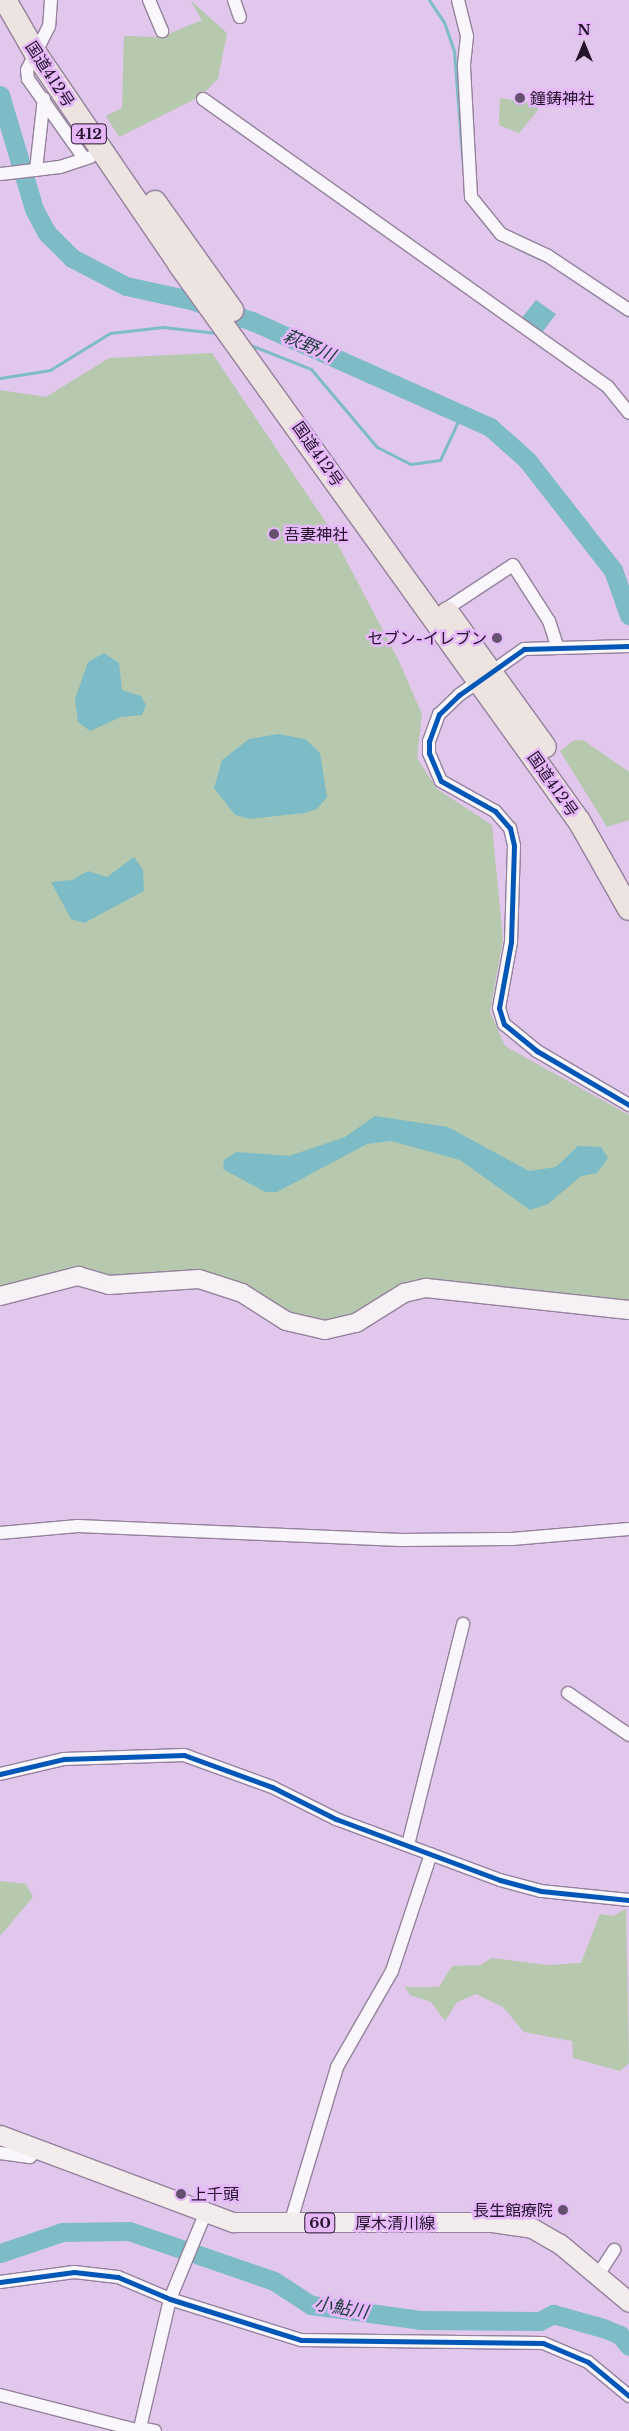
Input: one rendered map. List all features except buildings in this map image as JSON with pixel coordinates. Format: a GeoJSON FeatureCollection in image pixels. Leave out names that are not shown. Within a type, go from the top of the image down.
{"type":"FeatureCollection","features":[{"type":"Feature","properties":{"kind":"highway","name":"国道412号"},"geometry":{"type":"LineString","coordinates":[[5,0],[40,46],[188,262],[446,609],[485,675],[579,821],[629,909]]}},
{"type":"Feature","properties":{"kind":"highway","name":"国道412号"},"geometry":{"type":"LineString","coordinates":[[23,0],[40,46]]}},
{"type":"Feature","properties":{"kind":"highway","name":"国道412号"},"geometry":{"type":"LineString","coordinates":[[260,360],[485,675],[567,780],[629,884]]}},
{"type":"Feature","properties":{"kind":"main road","name":"厚木清川線"},"geometry":{"type":"LineString","coordinates":[[1,2150],[38,2149],[129,2180],[203,2219],[248,2224],[513,2224],[542,2231],[629,2302]]}},
{"type":"Feature","properties":{"kind":"street"},"geometry":{"type":"LineString","coordinates":[[1,174],[36,170],[87,157],[28,79],[27,70],[40,46],[51,0]]}},
{"type":"Feature","properties":{"kind":"street"},"geometry":{"type":"LineString","coordinates":[[149,0],[162,32]]}},
{"type":"Feature","properties":{"kind":"street"},"geometry":{"type":"LineString","coordinates":[[234,0],[240,17]]}},
{"type":"Feature","properties":{"kind":"street"},"geometry":{"type":"LineString","coordinates":[[458,0],[467,36],[464,66],[471,197],[501,234],[548,256],[629,310]]}},
{"type":"Feature","properties":{"kind":"street"},"geometry":{"type":"LineString","coordinates":[[36,170],[44,98]]}},
{"type":"Feature","properties":{"kind":"street"},"geometry":{"type":"LineString","coordinates":[[203,99],[608,387],[629,413]]}},
{"type":"Feature","properties":{"kind":"street"},"geometry":{"type":"LineString","coordinates":[[446,609],[513,565],[549,621],[556,646]]}},
{"type":"Feature","properties":{"kind":"street"},"geometry":{"type":"LineString","coordinates":[[629,646],[616,649],[556,646],[524,649],[485,675],[439,714],[430,730],[429,754],[441,781],[495,811],[510,828],[514,846],[511,942],[500,1018],[537,1051],[629,1105]]}},
{"type":"Feature","properties":{"kind":"street"},"geometry":{"type":"LineString","coordinates":[[0,1296],[78,1276],[109,1285],[199,1279],[242,1293],[286,1321],[325,1330],[356,1323],[404,1293],[426,1288],[629,1310]]}},
{"type":"Feature","properties":{"kind":"street"},"geometry":{"type":"LineString","coordinates":[[0,1533],[78,1526],[401,1540],[512,1539],[629,1529]]}},
{"type":"Feature","properties":{"kind":"street"},"geometry":{"type":"LineString","coordinates":[[408,1845],[463,1624]]}},
{"type":"Feature","properties":{"kind":"street"},"geometry":{"type":"LineString","coordinates":[[568,1693],[629,1735]]}},
{"type":"Feature","properties":{"kind":"street"},"geometry":{"type":"LineString","coordinates":[[0,1774],[64,1759],[184,1755],[431,1854],[541,1891],[629,1900]]}},
{"type":"Feature","properties":{"kind":"street"},"geometry":{"type":"LineString","coordinates":[[290,2224],[337,2066],[392,1971],[431,1854]]}},
{"type":"Feature","properties":{"kind":"street"},"geometry":{"type":"LineString","coordinates":[[140,2429],[171,2297],[203,2219]]}},
{"type":"Feature","properties":{"kind":"street"},"geometry":{"type":"LineString","coordinates":[[598,2275],[614,2250]]}},
{"type":"Feature","properties":{"kind":"street"},"geometry":{"type":"LineString","coordinates":[[0,2282],[92,2273],[128,2280],[171,2297],[302,2340],[543,2342],[588,2362],[629,2396]]}},
{"type":"Feature","properties":{"kind":"street"},"geometry":{"type":"LineString","coordinates":[[0,2396],[154,2431]]}},
{"type":"Feature","properties":{"kind":"shaded area"},"geometry":{"type":"Polygon","coordinates":[[[190,0],[227,33],[218,79],[201,96],[119,137],[106,116],[122,108],[124,36],[161,37],[202,20],[190,0]]]}},
{"type":"Feature","properties":{"kind":"shaded area"},"geometry":{"type":"Polygon","coordinates":[[[500,98],[537,104],[538,110],[519,133],[499,125],[500,98]]]}},
{"type":"Feature","properties":{"kind":"shaded area"},"geometry":{"type":"Polygon","coordinates":[[[536,300],[556,314],[541,334],[521,319],[536,300]]]}},
{"type":"Feature","properties":{"kind":"shaded area"},"geometry":{"type":"Polygon","coordinates":[[[212,353],[327,524],[398,659],[422,714],[417,758],[437,789],[492,825],[503,940],[490,1012],[505,1046],[629,1115],[629,1304],[428,1281],[359,1314],[330,1322],[308,1322],[197,1272],[118,1278],[71,1267],[0,1289],[0,390],[46,397],[109,358],[212,353]]]}},
{"type":"Feature","properties":{"kind":"shaded area"},"geometry":{"type":"Polygon","coordinates":[[[104,653],[119,663],[122,690],[141,696],[146,705],[142,715],[121,717],[90,731],[78,722],[75,699],[88,662],[104,653]]]}},
{"type":"Feature","properties":{"kind":"shaded area"},"geometry":{"type":"Polygon","coordinates":[[[278,734],[305,739],[320,753],[327,797],[317,809],[304,813],[250,819],[235,815],[214,788],[222,760],[249,739],[278,734]]]}},
{"type":"Feature","properties":{"kind":"shaded area"},"geometry":{"type":"Polygon","coordinates":[[[583,740],[629,772],[629,820],[607,827],[560,751],[573,741],[583,740]]]}},
{"type":"Feature","properties":{"kind":"shaded area"},"geometry":{"type":"Polygon","coordinates":[[[134,857],[143,870],[144,891],[84,923],[71,919],[51,882],[72,880],[88,871],[107,877],[134,857]]]}},
{"type":"Feature","properties":{"kind":"shaded area"},"geometry":{"type":"Polygon","coordinates":[[[375,1116],[448,1127],[529,1171],[556,1167],[578,1146],[601,1147],[608,1158],[597,1173],[581,1176],[548,1204],[530,1210],[460,1160],[391,1141],[367,1144],[277,1192],[265,1192],[223,1169],[224,1160],[236,1152],[289,1156],[345,1137],[375,1116]]]}},
{"type":"Feature","properties":{"kind":"shaded area"},"geometry":{"type":"Polygon","coordinates":[[[0,1881],[26,1884],[33,1897],[0,1936],[0,1881]]]}},
{"type":"Feature","properties":{"kind":"shaded area"},"geometry":{"type":"Polygon","coordinates":[[[626,1909],[629,2063],[620,2071],[573,2058],[572,2041],[524,2032],[503,2007],[476,1994],[457,2002],[445,2021],[431,2002],[410,1995],[405,1987],[439,1987],[452,1966],[481,1965],[491,1958],[548,1965],[581,1963],[600,1914],[613,1916],[626,1909]]]}},
{"type":"Feature","properties":{"kind":"waterway"},"geometry":{"type":"LineString","coordinates":[[429,0],[444,22],[454,51],[463,167]]}},
{"type":"Feature","properties":{"kind":"waterway","name":"萩野川"},"geometry":{"type":"LineString","coordinates":[[0,95],[34,209],[47,233],[72,258],[126,286],[191,300],[252,321],[490,427],[527,460],[613,570],[629,615]]}},
{"type":"Feature","properties":{"kind":"waterway"},"geometry":{"type":"LineString","coordinates":[[470,205],[494,235]]}},
{"type":"Feature","properties":{"kind":"waterway"},"geometry":{"type":"LineString","coordinates":[[519,249],[543,260]]}},
{"type":"Feature","properties":{"kind":"waterway"},"geometry":{"type":"LineString","coordinates":[[586,288],[628,316]]}},
{"type":"Feature","properties":{"kind":"waterway"},"geometry":{"type":"LineString","coordinates":[[0,378],[50,370],[110,333],[163,327],[217,333]]}},
{"type":"Feature","properties":{"kind":"waterway"},"geometry":{"type":"LineString","coordinates":[[248,344],[311,369],[377,447],[411,464],[440,460],[461,415]]}},
{"type":"Feature","properties":{"kind":"waterway","name":"小鮎川"},"geometry":{"type":"LineString","coordinates":[[0,2253],[62,2232],[129,2231],[274,2281],[311,2305],[420,2320],[540,2321],[553,2314],[603,2328],[620,2335],[629,2346]]}},
{"type":"Feature","properties":{"kind":"cycle path"},"geometry":{"type":"LineString","coordinates":[[629,646],[524,649],[459,695],[439,714],[429,741],[429,753],[441,781],[495,811],[510,828],[514,846],[511,942],[499,1008],[504,1024],[537,1051],[629,1105]]}},
{"type":"Feature","properties":{"kind":"cycle path"},"geometry":{"type":"LineString","coordinates":[[0,1774],[64,1759],[184,1755],[272,1787],[336,1819],[500,1880],[541,1891],[629,1900]]}},
{"type":"Feature","properties":{"kind":"cycle path"},"geometry":{"type":"LineString","coordinates":[[0,2282],[74,2272],[118,2277],[170,2299],[301,2340],[543,2343],[588,2362],[629,2396]]}},
{"type":"Feature","properties":{"kind":"place","name":"鐘鋳神社"},"geometry":{"type":"Point","coordinates":[520,98]}},
{"type":"Feature","properties":{"kind":"place","name":"吾妻神社"},"geometry":{"type":"Point","coordinates":[274,534]}},
{"type":"Feature","properties":{"kind":"place","name":"セブン-イレブン"},"geometry":{"type":"Point","coordinates":[497,638]}},
{"type":"Feature","properties":{"kind":"place","name":"上千頭"},"geometry":{"type":"Point","coordinates":[181,2194]}},
{"type":"Feature","properties":{"kind":"place","name":"長生館療院"},"geometry":{"type":"Point","coordinates":[563,2210]}}]}
